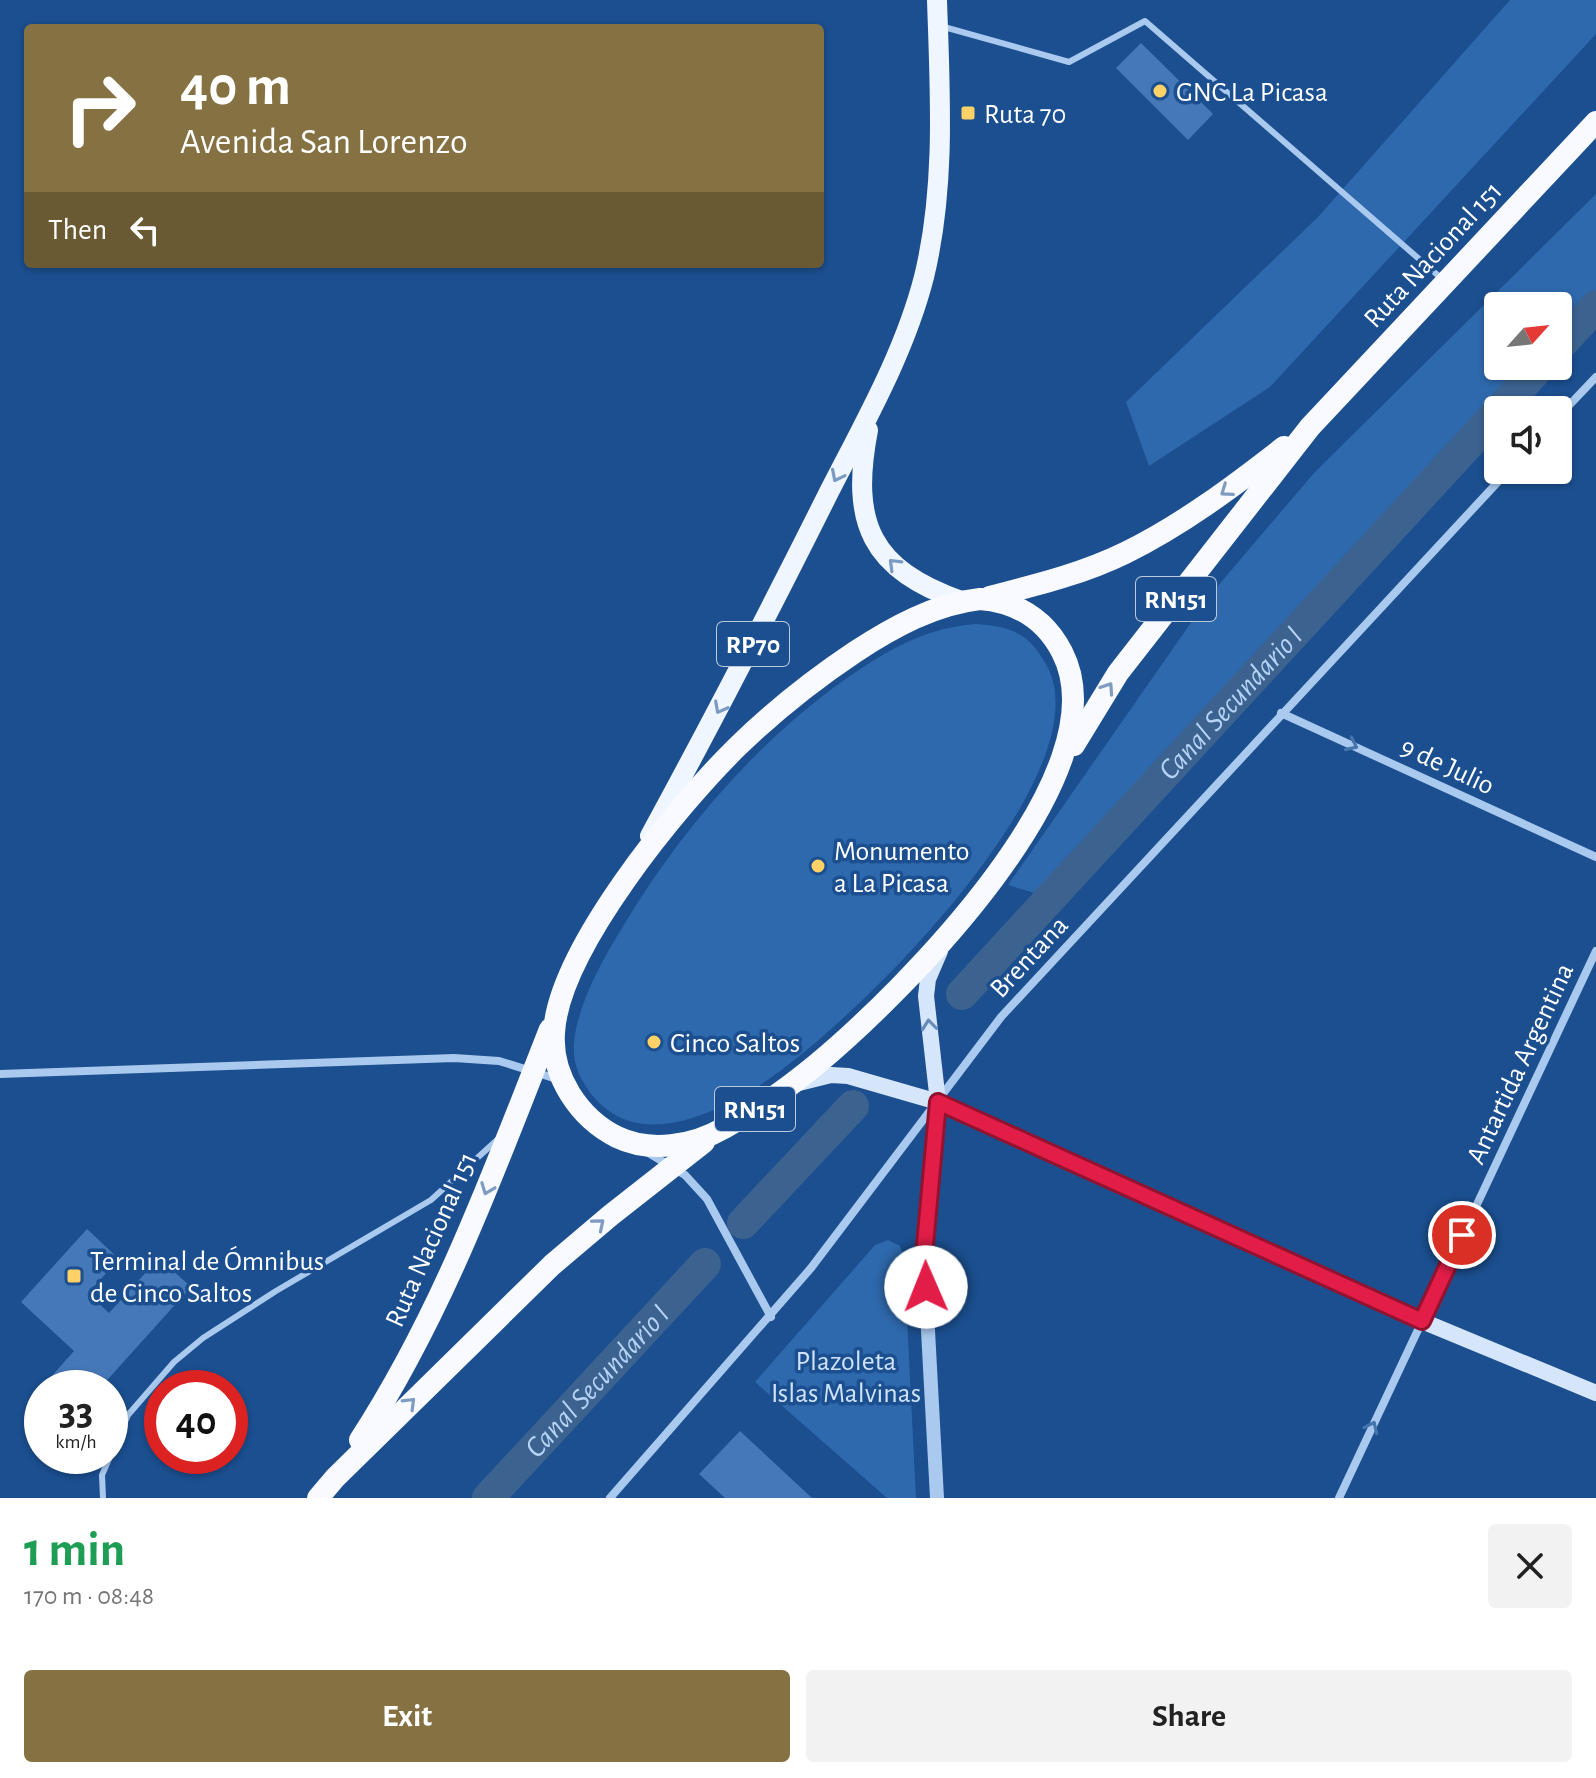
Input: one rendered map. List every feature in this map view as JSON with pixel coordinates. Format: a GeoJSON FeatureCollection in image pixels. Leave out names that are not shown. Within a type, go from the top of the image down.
{"type":"FeatureCollection","features":[{"type":"Feature","properties":{"kind":"highway","name":"Ruta Nacional 151"},"geometry":{"type":"LineString","coordinates":[[1055,779],[1090,715],[1118,673],[1310,427],[1596,122]]}},
{"type":"Feature","properties":{"kind":"highway","name":"Ruta Nacional 151"},"geometry":{"type":"LineString","coordinates":[[970,600],[1067,576],[1124,553],[1205,505],[1310,427]]}},
{"type":"Feature","properties":{"kind":"highway","name":"RN151"},"geometry":{"type":"LineString","coordinates":[[970,600],[998,600],[1031,615],[1045,626],[1066,658],[1071,679],[1072,714],[1055,779],[1010,855],[948,934],[870,1015],[790,1086],[714,1134],[671,1145],[625,1141],[589,1118],[575,1101],[563,1081],[555,1058],[553,1034],[557,1012],[574,964],[628,879],[656,839],[701,785],[776,712],[868,644],[917,617],[970,600]]}},
{"type":"Feature","properties":{"kind":"highway","name":"Ruta Nacional 151"},"geometry":{"type":"LineString","coordinates":[[335,1478],[424,1332],[471,1232],[557,1012]]}},
{"type":"Feature","properties":{"kind":"highway","name":"Ruta Nacional 151"},"geometry":{"type":"LineString","coordinates":[[318,1498],[541,1274],[714,1134]]}},
{"type":"Feature","properties":{"kind":"main road","name":"RP70"},"geometry":{"type":"LineString","coordinates":[[628,879],[731,686],[872,407],[911,320],[933,232],[940,145],[937,0]]}},
{"type":"Feature","properties":{"kind":"main road","name":"RP70"},"geometry":{"type":"LineString","coordinates":[[872,407],[862,471],[862,497],[872,532],[891,564],[910,579],[930,590],[970,600]]}},
{"type":"Feature","properties":{"kind":"main road"},"geometry":{"type":"LineString","coordinates":[[938,1102],[926,996],[928,979],[948,934]]}},
{"type":"Feature","properties":{"kind":"main road"},"geometry":{"type":"LineString","coordinates":[[790,1086],[823,1077],[848,1076],[938,1102],[1422,1321],[1596,1393]]}},
{"type":"Feature","properties":{"kind":"street"},"geometry":{"type":"LineString","coordinates":[[1572,402],[1596,377]]}},
{"type":"Feature","properties":{"kind":"street","name":"Brentana"},"geometry":{"type":"LineString","coordinates":[[610,1498],[771,1317],[847,1223],[1001,1017],[1496,484]]}},
{"type":"Feature","properties":{"kind":"street","name":"9 de Julio"},"geometry":{"type":"LineString","coordinates":[[1281,713],[1596,857]]}},
{"type":"Feature","properties":{"kind":"street","name":"Antartida Argentina"},"geometry":{"type":"LineString","coordinates":[[1339,1498],[1596,951]]}},
{"type":"Feature","properties":{"kind":"street"},"geometry":{"type":"LineString","coordinates":[[0,1074],[454,1058],[499,1061],[563,1081]]}},
{"type":"Feature","properties":{"kind":"street"},"geometry":{"type":"LineString","coordinates":[[937,1498],[924,1256],[938,1102]]}},
{"type":"Feature","properties":{"kind":"street"},"geometry":{"type":"LineString","coordinates":[[625,1141],[672,1166],[691,1180],[707,1199],[771,1317]]}},
{"type":"Feature","properties":{"kind":"lane"},"geometry":{"type":"LineString","coordinates":[[938,25],[1069,62],[1145,21],[1447,283]]}},
{"type":"Feature","properties":{"kind":"lane"},"geometry":{"type":"LineString","coordinates":[[103,1498],[102,1475],[128,1415],[174,1362],[203,1338],[276,1291],[431,1200],[511,1127]]}},
{"type":"Feature","properties":{"kind":"green space"},"geometry":{"type":"Polygon","coordinates":[[[1510,0],[1596,0],[1596,34],[1270,387],[1149,466],[1126,402],[1318,217],[1510,0]]]}},
{"type":"Feature","properties":{"kind":"green space"},"geometry":{"type":"Polygon","coordinates":[[[1596,194],[1596,301],[1572,326],[1572,292],[1497,292],[1596,194]]]}},
{"type":"Feature","properties":{"kind":"green space"},"geometry":{"type":"Polygon","coordinates":[[[1484,305],[1484,380],[1521,380],[1506,396],[1484,396],[1484,420],[1041,895],[1008,885],[1211,594],[1314,473],[1484,305]]]}},
{"type":"Feature","properties":{"kind":"green space"},"geometry":{"type":"Polygon","coordinates":[[[976,624],[1010,630],[1034,646],[1047,666],[1055,715],[1037,775],[1000,841],[949,908],[891,972],[832,1029],[778,1073],[735,1100],[697,1116],[658,1124],[621,1118],[604,1107],[589,1091],[575,1061],[579,1016],[608,952],[675,849],[737,774],[771,740],[846,679],[918,637],[976,624]]]}},
{"type":"Feature","properties":{"kind":"green space","name":"Plazoleta Islas Malvinas"},"geometry":{"type":"Polygon","coordinates":[[[888,1240],[900,1246],[904,1258],[916,1498],[887,1498],[755,1382],[875,1245],[888,1240]]]}},
{"type":"Feature","properties":{"kind":"building"},"geometry":{"type":"Polygon","coordinates":[[[1141,43],[1213,114],[1188,140],[1116,68],[1141,43]]]}},
{"type":"Feature","properties":{"kind":"building"},"geometry":{"type":"Polygon","coordinates":[[[87,1229],[119,1259],[88,1293],[109,1313],[159,1258],[191,1287],[116,1370],[57,1370],[74,1351],[21,1302],[87,1229]]]}},
{"type":"Feature","properties":{"kind":"building"},"geometry":{"type":"Polygon","coordinates":[[[740,1431],[812,1498],[725,1498],[699,1474],[740,1431]]]}},
{"type":"Feature","properties":{"kind":"waterway","name":"Canal Secundario I"},"geometry":{"type":"LineString","coordinates":[[1572,332],[1596,306]]}},
{"type":"Feature","properties":{"kind":"waterway","name":"Canal Secundario I"},"geometry":{"type":"LineString","coordinates":[[1513,396],[1527,380]]}},
{"type":"Feature","properties":{"kind":"waterway","name":"Canal Secundario I"},"geometry":{"type":"LineString","coordinates":[[962,994],[1484,427]]}},
{"type":"Feature","properties":{"kind":"waterway","name":"Canal Secundario I"},"geometry":{"type":"LineString","coordinates":[[743,1223],[853,1106]]}},
{"type":"Feature","properties":{"kind":"waterway","name":"Canal Secundario I"},"geometry":{"type":"LineString","coordinates":[[488,1498],[705,1264]]}},
{"type":"Feature","properties":{"kind":"place","name":"GNC La Picasa"},"geometry":{"type":"Point","coordinates":[1160,91]}},
{"type":"Feature","properties":{"kind":"place","name":"Ruta 70"},"geometry":{"type":"Point","coordinates":[968,113]}},
{"type":"Feature","properties":{"kind":"place","name":"Monumento a La Picasa"},"geometry":{"type":"Point","coordinates":[818,866]}},
{"type":"Feature","properties":{"kind":"place","name":"Cinco Saltos"},"geometry":{"type":"Point","coordinates":[654,1042]}},
{"type":"Feature","properties":{"kind":"place","name":"Terminal de Ómnibus de Cinco Saltos"},"geometry":{"type":"Point","coordinates":[74,1276]}},
{"type":"Feature","properties":{"kind":"route"},"geometry":{"type":"LineString","coordinates":[[926,1287],[924,1256],[938,1102],[1422,1321],[1462,1235]]}}]}
